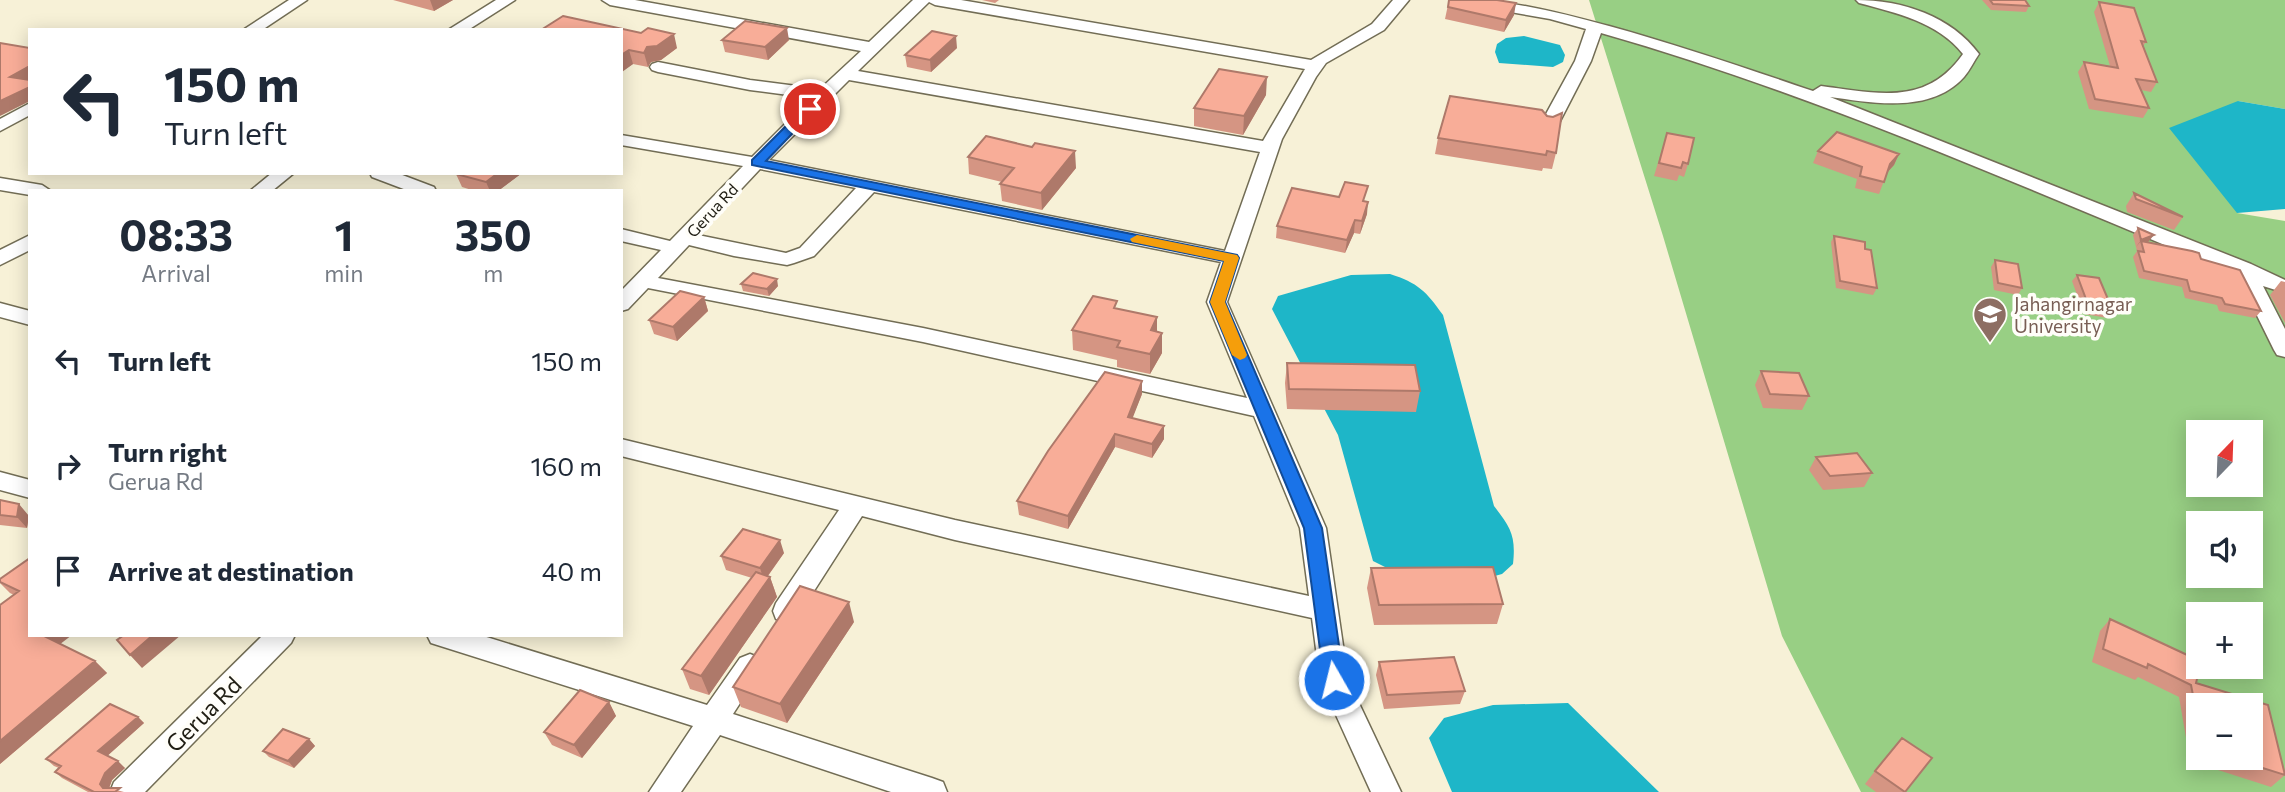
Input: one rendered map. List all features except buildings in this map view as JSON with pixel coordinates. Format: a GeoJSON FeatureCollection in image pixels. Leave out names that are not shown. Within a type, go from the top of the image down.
{"type":"FeatureCollection","features":[{"type":"Feature","properties":{"kind":"street"},"geometry":{"type":"LineString","coordinates":[[254,28],[299,0]]}},
{"type":"Feature","properties":{"kind":"street"},"geometry":{"type":"LineString","coordinates":[[459,28],[507,0]]}},
{"type":"Feature","properties":{"kind":"street"},"geometry":{"type":"LineString","coordinates":[[610,0],[873,48]]}},
{"type":"Feature","properties":{"kind":"street","name":"Gerua Rd"},"geometry":{"type":"LineString","coordinates":[[623,302],[824,95],[922,0]]}},
{"type":"Feature","properties":{"kind":"street"},"geometry":{"type":"LineString","coordinates":[[935,0],[1315,66]]}},
{"type":"Feature","properties":{"kind":"street"},"geometry":{"type":"LineString","coordinates":[[1386,792],[1334,680],[1313,528],[1217,302],[1270,148],[1315,66],[1378,27],[1401,0]]}},
{"type":"Feature","properties":{"kind":"street"},"geometry":{"type":"LineString","coordinates":[[1470,0],[1552,15],[1674,49],[1842,107],[2244,268],[2285,287]]}},
{"type":"Feature","properties":{"kind":"street"},"geometry":{"type":"LineString","coordinates":[[1770,82],[1905,100],[1928,95],[1965,65],[1970,54],[1965,45],[1932,22],[1864,0]]}},
{"type":"Feature","properties":{"kind":"street"},"geometry":{"type":"LineString","coordinates":[[1549,125],[1583,61],[1595,27]]}},
{"type":"Feature","properties":{"kind":"street"},"geometry":{"type":"LineString","coordinates":[[658,66],[750,85],[824,95]]}},
{"type":"Feature","properties":{"kind":"street"},"geometry":{"type":"LineString","coordinates":[[845,74],[1270,148]]}},
{"type":"Feature","properties":{"kind":"street"},"geometry":{"type":"LineString","coordinates":[[0,127],[28,108]]}},
{"type":"Feature","properties":{"kind":"street"},"geometry":{"type":"LineString","coordinates":[[623,140],[757,163],[1232,258]]}},
{"type":"Feature","properties":{"kind":"street"},"geometry":{"type":"LineString","coordinates":[[261,189],[282,175]]}},
{"type":"Feature","properties":{"kind":"street"},"geometry":{"type":"LineString","coordinates":[[384,175],[422,189]]}},
{"type":"Feature","properties":{"kind":"street"},"geometry":{"type":"LineString","coordinates":[[0,184],[30,189]]}},
{"type":"Feature","properties":{"kind":"street"},"geometry":{"type":"LineString","coordinates":[[623,235],[787,258],[807,252],[870,185]]}},
{"type":"Feature","properties":{"kind":"street"},"geometry":{"type":"LineString","coordinates":[[0,259],[28,242]]}},
{"type":"Feature","properties":{"kind":"street"},"geometry":{"type":"LineString","coordinates":[[2244,268],[2285,350]]}},
{"type":"Feature","properties":{"kind":"street"},"geometry":{"type":"LineString","coordinates":[[643,281],[923,335],[1263,410]]}},
{"type":"Feature","properties":{"kind":"street"},"geometry":{"type":"LineString","coordinates":[[0,310],[28,317]]}},
{"type":"Feature","properties":{"kind":"street"},"geometry":{"type":"LineString","coordinates":[[623,447],[955,530],[1324,610]]}},
{"type":"Feature","properties":{"kind":"street"},"geometry":{"type":"LineString","coordinates":[[0,481],[28,488]]}},
{"type":"Feature","properties":{"kind":"street"},"geometry":{"type":"LineString","coordinates":[[664,792],[856,505]]}},
{"type":"Feature","properties":{"kind":"street","name":"Gerua Rd"},"geometry":{"type":"LineString","coordinates":[[125,792],[279,637]]}},
{"type":"Feature","properties":{"kind":"street"},"geometry":{"type":"LineString","coordinates":[[448,637],[610,686],[932,792]]}},
{"type":"Feature","properties":{"kind":"green space","name":"Jahangirnagar University"},"geometry":{"type":"Polygon","coordinates":[[[1589,0],[2285,0],[2285,109],[2238,101],[2237,213],[2285,221],[2285,792],[1861,792],[1782,636],[1663,236],[1589,0]]]}},
{"type":"Feature","properties":{"kind":"water"},"geometry":{"type":"Polygon","coordinates":[[[1524,36],[1560,45],[1565,55],[1563,62],[1553,67],[1499,63],[1495,52],[1497,44],[1506,38],[1524,36]]]}},
{"type":"Feature","properties":{"kind":"water"},"geometry":{"type":"Polygon","coordinates":[[[2238,101],[2285,109],[2285,209],[2237,213],[2169,128],[2238,101]]]}},
{"type":"Feature","properties":{"kind":"water"},"geometry":{"type":"Polygon","coordinates":[[[1390,274],[1421,289],[1443,315],[1494,506],[1513,539],[1513,564],[1502,574],[1491,577],[1397,573],[1373,561],[1338,435],[1272,309],[1278,296],[1351,275],[1390,274]]]}},
{"type":"Feature","properties":{"kind":"water"},"geometry":{"type":"Polygon","coordinates":[[[1568,703],[1659,792],[1452,792],[1429,738],[1444,718],[1493,705],[1568,703]]]}},
{"type":"Feature","properties":{"kind":"slow traffic"},"geometry":{"type":"LineString","coordinates":[[1137,239],[1232,258],[1217,302],[1240,355]]}},
{"type":"Feature","properties":{"kind":"place","name":"Jahangirnagar University"},"geometry":{"type":"Point","coordinates":[1990,344]}},
{"type":"Feature","properties":{"kind":"route"},"geometry":{"type":"LineString","coordinates":[[810,109],[757,163],[1232,258],[1217,302],[1313,528],[1334,680]]}}]}
